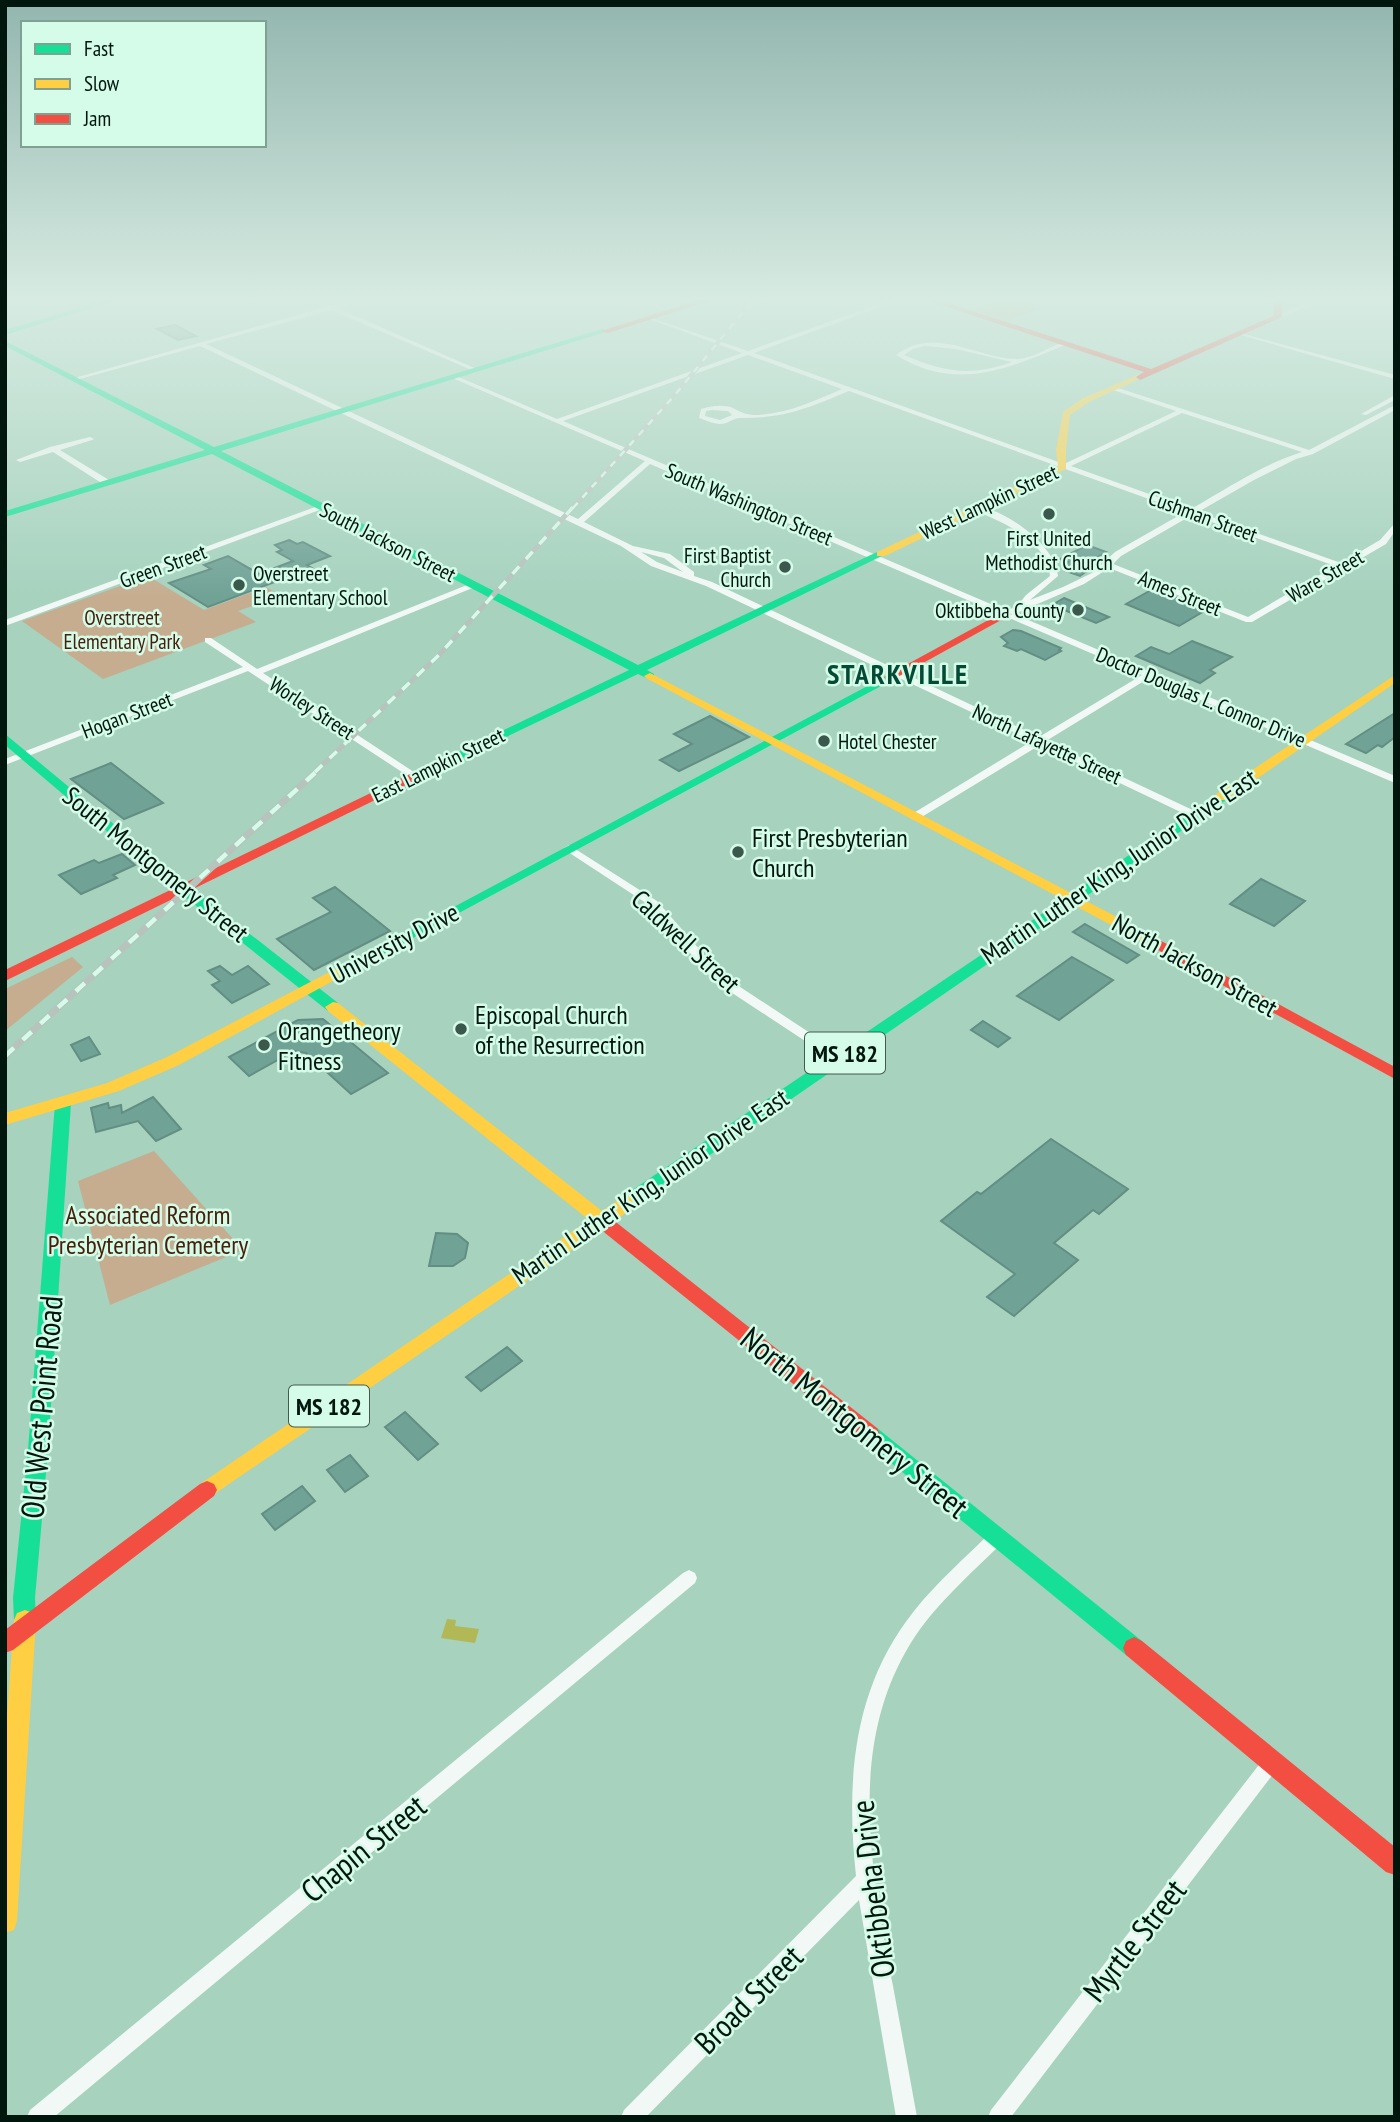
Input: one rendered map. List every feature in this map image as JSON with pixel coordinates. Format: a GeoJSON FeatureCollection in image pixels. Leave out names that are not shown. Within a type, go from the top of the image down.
{"type":"FeatureCollection","features":[{"type":"Feature","properties":{"kind":"street","name":"South Jackson Street"},"geometry":{"type":"LineString","coordinates":[[115,400],[772,739]]}},
{"type":"Feature","properties":{"kind":"street"},"geometry":{"type":"LineString","coordinates":[[318,400],[646,554],[667,556],[709,584]]}},
{"type":"Feature","properties":{"kind":"street"},"geometry":{"type":"LineString","coordinates":[[7,511],[376,400]]}},
{"type":"Feature","properties":{"kind":"street","name":"South Washington Street"},"geometry":{"type":"LineString","coordinates":[[508,400],[1007,614]]}},
{"type":"Feature","properties":{"kind":"street"},"geometry":{"type":"LineString","coordinates":[[557,421],[618,400]]}},
{"type":"Feature","properties":{"kind":"street"},"geometry":{"type":"LineString","coordinates":[[737,415],[761,418],[780,415],[818,400]]}},
{"type":"Feature","properties":{"kind":"street","name":"Cushman Street"},"geometry":{"type":"LineString","coordinates":[[881,400],[1342,566]]}},
{"type":"Feature","properties":{"kind":"street"},"geometry":{"type":"LineString","coordinates":[[1063,467],[1061,450],[1066,414],[1086,400]]}},
{"type":"Feature","properties":{"kind":"street"},"geometry":{"type":"LineString","coordinates":[[1148,400],[1310,452]]}},
{"type":"Feature","properties":{"kind":"street"},"geometry":{"type":"LineString","coordinates":[[1293,457],[1299,449],[1389,400]]}},
{"type":"Feature","properties":{"kind":"street"},"geometry":{"type":"LineString","coordinates":[[1007,614],[1110,566],[1118,554],[1192,512],[1293,457],[1310,452],[1395,407]]}},
{"type":"Feature","properties":{"kind":"street","name":"West Lampkin Street"},"geometry":{"type":"LineString","coordinates":[[873,558],[1181,411]]}},
{"type":"Feature","properties":{"kind":"street"},"geometry":{"type":"LineString","coordinates":[[20,460],[90,439]]}},
{"type":"Feature","properties":{"kind":"street"},"geometry":{"type":"LineString","coordinates":[[53,449],[106,482]]}},
{"type":"Feature","properties":{"kind":"street"},"geometry":{"type":"LineString","coordinates":[[579,523],[649,461]]}},
{"type":"Feature","properties":{"kind":"street","name":"Green Street"},"geometry":{"type":"LineString","coordinates":[[5,623],[321,508]]}},
{"type":"Feature","properties":{"kind":"street"},"geometry":{"type":"LineString","coordinates":[[975,508],[1014,524],[1033,536],[1055,572],[1054,576],[1038,591],[1029,595],[1022,605]]}},
{"type":"Feature","properties":{"kind":"street","name":"Ware Street"},"geometry":{"type":"LineString","coordinates":[[1249,620],[1383,542],[1395,525]]}},
{"type":"Feature","properties":{"kind":"street"},"geometry":{"type":"LineString","coordinates":[[646,554],[654,564],[709,584]]}},
{"type":"Feature","properties":{"kind":"street","name":"East Lampkin Street"},"geometry":{"type":"LineString","coordinates":[[5,976],[759,608],[873,558]]}},
{"type":"Feature","properties":{"kind":"street"},"geometry":{"type":"LineString","coordinates":[[670,569],[681,565]]}},
{"type":"Feature","properties":{"kind":"street","name":"Ames Street"},"geometry":{"type":"LineString","coordinates":[[1110,566],[1249,620]]}},
{"type":"Feature","properties":{"kind":"street","name":"North Lafayette Street"},"geometry":{"type":"LineString","coordinates":[[709,584],[1195,815]]}},
{"type":"Feature","properties":{"kind":"street","name":"Hogan Street"},"geometry":{"type":"LineString","coordinates":[[5,762],[254,670],[472,585]]}},
{"type":"Feature","properties":{"kind":"street"},"geometry":{"type":"LineString","coordinates":[[1038,591],[1049,596]]}},
{"type":"Feature","properties":{"kind":"street","name":"University Drive"},"geometry":{"type":"LineString","coordinates":[[5,1119],[63,1103],[150,1072],[1007,614]]}},
{"type":"Feature","properties":{"kind":"street","name":"Doctor Douglas L. Connor Drive"},"geometry":{"type":"LineString","coordinates":[[1007,614],[1395,780]]}},
{"type":"Feature","properties":{"kind":"street","name":"Worley Street"},"geometry":{"type":"LineString","coordinates":[[208,640],[414,776]]}},
{"type":"Feature","properties":{"kind":"street"},"geometry":{"type":"LineString","coordinates":[[916,816],[1149,674]]}},
{"type":"Feature","properties":{"kind":"street","name":"MS 182"},"geometry":{"type":"LineString","coordinates":[[1304,740],[1395,678]]}},
{"type":"Feature","properties":{"kind":"street","name":"South Montgomery Street"},"geometry":{"type":"LineString","coordinates":[[5,738],[184,890],[309,989]]}},
{"type":"Feature","properties":{"kind":"street","name":"North Jackson Street"},"geometry":{"type":"LineString","coordinates":[[772,739],[1073,898],[1395,1074]]}},
{"type":"Feature","properties":{"kind":"street","name":"Martin Luther King, Junior Drive East"},"geometry":{"type":"LineString","coordinates":[[5,1643],[210,1488],[1304,740]]}},
{"type":"Feature","properties":{"kind":"street","name":"Caldwell Street"},"geometry":{"type":"LineString","coordinates":[[569,848],[653,902],[718,978],[838,1057]]}},
{"type":"Feature","properties":{"kind":"street","name":"North Montgomery Street"},"geometry":{"type":"LineString","coordinates":[[309,989],[998,1536],[1395,1863]]}},
{"type":"Feature","properties":{"kind":"street","name":"Old West Point Road"},"geometry":{"type":"LineString","coordinates":[[5,1921],[25,1629],[24,1598],[40,1429],[63,1103]]}},
{"type":"Feature","properties":{"kind":"street","name":"Oktibbeha Drive"},"geometry":{"type":"LineString","coordinates":[[906,2117],[864,1881],[858,1798],[870,1713],[898,1649],[919,1618],[998,1536]]}},
{"type":"Feature","properties":{"kind":"street","name":"Chapin Street"},"geometry":{"type":"LineString","coordinates":[[37,2117],[690,1578]]}},
{"type":"Feature","properties":{"kind":"street","name":"Myrtle Street"},"geometry":{"type":"LineString","coordinates":[[998,2117],[1271,1763]]}},
{"type":"Feature","properties":{"kind":"street","name":"Broad Street"},"geometry":{"type":"LineString","coordinates":[[631,2117],[864,1881]]}},
{"type":"Feature","properties":{"kind":"green space","name":"Overstreet Elementary Park"},"geometry":{"type":"Polygon","coordinates":[[[148,576],[204,610],[266,587],[281,596],[238,611],[256,622],[103,679],[22,621],[148,576]]]}},
{"type":"Feature","properties":{"kind":"green space"},"geometry":{"type":"Polygon","coordinates":[[[72,957],[83,967],[5,1031],[5,989],[72,957]]]}},
{"type":"Feature","properties":{"kind":"green space","name":"Associated Reform Presbyterian Cemetery"},"geometry":{"type":"Polygon","coordinates":[[[154,1151],[243,1250],[110,1305],[78,1181],[154,1151]]]}},
{"type":"Feature","properties":{"kind":"shaded area"},"geometry":{"type":"Polygon","coordinates":[[[447,1619],[456,1620],[455,1626],[479,1629],[475,1643],[441,1638],[447,1619]]]}},
{"type":"Feature","properties":{"kind":"building","name":"Overstreet Elementary School"},"geometry":{"type":"Polygon","coordinates":[[[289,540],[297,544],[303,542],[330,556],[307,565],[312,568],[208,607],[169,583],[211,569],[204,565],[228,556],[259,574],[293,561],[277,552],[282,550],[275,545],[289,540]]]}},
{"type":"Feature","properties":{"kind":"building"},"geometry":{"type":"Polygon","coordinates":[[[1087,545],[1106,552],[1096,558],[1102,560],[1080,576],[1066,571],[1072,568],[1063,565],[1068,562],[1060,559],[1087,545]]]}},
{"type":"Feature","properties":{"kind":"building"},"geometry":{"type":"Polygon","coordinates":[[[1153,589],[1206,610],[1179,626],[1126,604],[1153,589]]]}},
{"type":"Feature","properties":{"kind":"building","name":"Oktibbeha County"},"geometry":{"type":"Polygon","coordinates":[[[1064,598],[1109,617],[1096,623],[1052,605],[1064,598]]]}},
{"type":"Feature","properties":{"kind":"building"},"geometry":{"type":"Polygon","coordinates":[[[1013,630],[1061,648],[1061,651],[1045,660],[1021,649],[1017,651],[1004,646],[1008,643],[1001,637],[1013,630]]]}},
{"type":"Feature","properties":{"kind":"building"},"geometry":{"type":"Polygon","coordinates":[[[1192,641],[1232,657],[1210,670],[1215,673],[1200,683],[1136,656],[1151,647],[1169,654],[1192,641]]]}},
{"type":"Feature","properties":{"kind":"building"},"geometry":{"type":"Polygon","coordinates":[[[1395,713],[1395,737],[1382,747],[1378,745],[1366,753],[1346,744],[1395,713]]]}},
{"type":"Feature","properties":{"kind":"building"},"geometry":{"type":"Polygon","coordinates":[[[710,716],[749,737],[679,771],[660,760],[692,744],[674,734],[710,716]]]}},
{"type":"Feature","properties":{"kind":"building"},"geometry":{"type":"Polygon","coordinates":[[[111,763],[163,803],[124,819],[71,779],[111,763]]]}},
{"type":"Feature","properties":{"kind":"building"},"geometry":{"type":"Polygon","coordinates":[[[122,854],[135,865],[113,875],[117,878],[81,894],[59,875],[94,860],[99,863],[122,854]]]}},
{"type":"Feature","properties":{"kind":"building"},"geometry":{"type":"Polygon","coordinates":[[[1261,879],[1305,901],[1274,926],[1230,904],[1261,879]]]}},
{"type":"Feature","properties":{"kind":"building"},"geometry":{"type":"Polygon","coordinates":[[[335,887],[390,931],[314,970],[277,939],[331,912],[313,898],[335,887]]]}},
{"type":"Feature","properties":{"kind":"building"},"geometry":{"type":"Polygon","coordinates":[[[1085,924],[1139,955],[1127,963],[1073,932],[1085,924]]]}},
{"type":"Feature","properties":{"kind":"building"},"geometry":{"type":"Polygon","coordinates":[[[1072,957],[1113,980],[1059,1020],[1017,996],[1072,957]]]}},
{"type":"Feature","properties":{"kind":"building"},"geometry":{"type":"Polygon","coordinates":[[[220,966],[232,975],[248,966],[269,984],[232,1003],[212,985],[220,981],[208,971],[220,966]]]}},
{"type":"Feature","properties":{"kind":"building"},"geometry":{"type":"Polygon","coordinates":[[[323,1019],[388,1073],[351,1094],[306,1053],[294,1051],[249,1076],[229,1057],[298,1020],[323,1019]]]}},
{"type":"Feature","properties":{"kind":"building"},"geometry":{"type":"Polygon","coordinates":[[[983,1021],[1010,1038],[998,1047],[971,1030],[983,1021]]]}},
{"type":"Feature","properties":{"kind":"building"},"geometry":{"type":"Polygon","coordinates":[[[89,1037],[100,1054],[81,1061],[71,1045],[89,1037]]]}},
{"type":"Feature","properties":{"kind":"building"},"geometry":{"type":"Polygon","coordinates":[[[153,1097],[181,1129],[156,1141],[138,1121],[96,1132],[91,1108],[108,1103],[109,1108],[121,1105],[122,1113],[153,1097]]]}},
{"type":"Feature","properties":{"kind":"building"},"geometry":{"type":"Polygon","coordinates":[[[1051,1139],[1128,1189],[1099,1214],[1093,1210],[1054,1243],[1078,1260],[1014,1316],[987,1297],[1015,1274],[941,1221],[977,1192],[981,1194],[1051,1139]]]}},
{"type":"Feature","properties":{"kind":"building"},"geometry":{"type":"Polygon","coordinates":[[[436,1233],[457,1234],[468,1243],[465,1258],[453,1266],[429,1266],[436,1233]]]}},
{"type":"Feature","properties":{"kind":"building"},"geometry":{"type":"Polygon","coordinates":[[[507,1347],[522,1361],[481,1391],[466,1377],[507,1347]]]}},
{"type":"Feature","properties":{"kind":"building"},"geometry":{"type":"Polygon","coordinates":[[[405,1412],[438,1444],[418,1460],[385,1427],[405,1412]]]}},
{"type":"Feature","properties":{"kind":"building"},"geometry":{"type":"Polygon","coordinates":[[[350,1455],[368,1476],[345,1492],[327,1470],[350,1455]]]}},
{"type":"Feature","properties":{"kind":"building"},"geometry":{"type":"Polygon","coordinates":[[[302,1486],[315,1501],[275,1530],[262,1514],[302,1486]]]}},
{"type":"Feature","properties":{"kind":"railway"},"geometry":{"type":"LineString","coordinates":[[573,508],[670,400]]}},
{"type":"Feature","properties":{"kind":"railway"},"geometry":{"type":"LineString","coordinates":[[315,772],[439,655],[574,506]]}},
{"type":"Feature","properties":{"kind":"railway"},"geometry":{"type":"LineString","coordinates":[[5,1056],[317,771]]}},
{"type":"Feature","properties":{"kind":"traffic: fast"},"geometry":{"type":"LineString","coordinates":[[115,400],[650,676]]}},
{"type":"Feature","properties":{"kind":"traffic: fast"},"geometry":{"type":"LineString","coordinates":[[5,514],[379,400]]}},
{"type":"Feature","properties":{"kind":"traffic: fast"},"geometry":{"type":"LineString","coordinates":[[410,778],[881,554]]}},
{"type":"Feature","properties":{"kind":"traffic: fast"},"geometry":{"type":"LineString","coordinates":[[337,973],[890,677]]}},
{"type":"Feature","properties":{"kind":"traffic: fast"},"geometry":{"type":"LineString","coordinates":[[5,738],[175,882],[333,1007]]}},
{"type":"Feature","properties":{"kind":"traffic: fast"},"geometry":{"type":"LineString","coordinates":[[637,1196],[1221,797]]}},
{"type":"Feature","properties":{"kind":"traffic: fast"},"geometry":{"type":"LineString","coordinates":[[25,1620],[24,1598],[38,1450],[63,1103]]}},
{"type":"Feature","properties":{"kind":"traffic: fast"},"geometry":{"type":"LineString","coordinates":[[870,1434],[1134,1648]]}},
{"type":"Feature","properties":{"kind":"traffic: slow"},"geometry":{"type":"LineString","coordinates":[[881,554],[1063,467],[1061,450],[1066,414],[1086,400]]}},
{"type":"Feature","properties":{"kind":"traffic: slow"},"geometry":{"type":"LineString","coordinates":[[650,676],[1152,941]]}},
{"type":"Feature","properties":{"kind":"traffic: slow"},"geometry":{"type":"LineString","coordinates":[[1221,797],[1395,678]]}},
{"type":"Feature","properties":{"kind":"traffic: slow"},"geometry":{"type":"LineString","coordinates":[[5,1119],[113,1087],[173,1061],[337,973]]}},
{"type":"Feature","properties":{"kind":"traffic: slow"},"geometry":{"type":"LineString","coordinates":[[333,1007],[611,1228]]}},
{"type":"Feature","properties":{"kind":"traffic: slow"},"geometry":{"type":"LineString","coordinates":[[207,1490],[637,1196]]}},
{"type":"Feature","properties":{"kind":"traffic: slow"},"geometry":{"type":"LineString","coordinates":[[5,1921],[25,1620]]}},
{"type":"Feature","properties":{"kind":"traffic: jam"},"geometry":{"type":"LineString","coordinates":[[890,677],[1007,614]]}},
{"type":"Feature","properties":{"kind":"traffic: jam"},"geometry":{"type":"LineString","coordinates":[[5,976],[410,778]]}},
{"type":"Feature","properties":{"kind":"traffic: jam"},"geometry":{"type":"LineString","coordinates":[[1152,941],[1395,1074]]}},
{"type":"Feature","properties":{"kind":"traffic: jam"},"geometry":{"type":"LineString","coordinates":[[611,1228],[870,1434]]}},
{"type":"Feature","properties":{"kind":"traffic: jam"},"geometry":{"type":"LineString","coordinates":[[5,1643],[207,1490]]}},
{"type":"Feature","properties":{"kind":"traffic: jam"},"geometry":{"type":"LineString","coordinates":[[1134,1648],[1395,1863]]}},
{"type":"Feature","properties":{"kind":"place","name":"First United Methodist Church"},"geometry":{"type":"Point","coordinates":[1049,514]}},
{"type":"Feature","properties":{"kind":"place","name":"First Baptist Church"},"geometry":{"type":"Point","coordinates":[785,567]}},
{"type":"Feature","properties":{"kind":"place","name":"Overstreet Elementary School"},"geometry":{"type":"Point","coordinates":[239,585]}},
{"type":"Feature","properties":{"kind":"place","name":"Oktibbeha County"},"geometry":{"type":"Point","coordinates":[1078,610]}},
{"type":"Feature","properties":{"kind":"place","name":"Hotel Chester"},"geometry":{"type":"Point","coordinates":[824,741]}},
{"type":"Feature","properties":{"kind":"place","name":"First Presbyterian Church"},"geometry":{"type":"Point","coordinates":[738,852]}},
{"type":"Feature","properties":{"kind":"place","name":"Episcopal Church of the Resurrection"},"geometry":{"type":"Point","coordinates":[461,1029]}},
{"type":"Feature","properties":{"kind":"place","name":"Orangetheory Fitness"},"geometry":{"type":"Point","coordinates":[264,1045]}},
{"type":"Feature","properties":{"kind":"district","name":"STARKVILLE"},"geometry":{"type":"Point","coordinates":[898,673]}}]}
